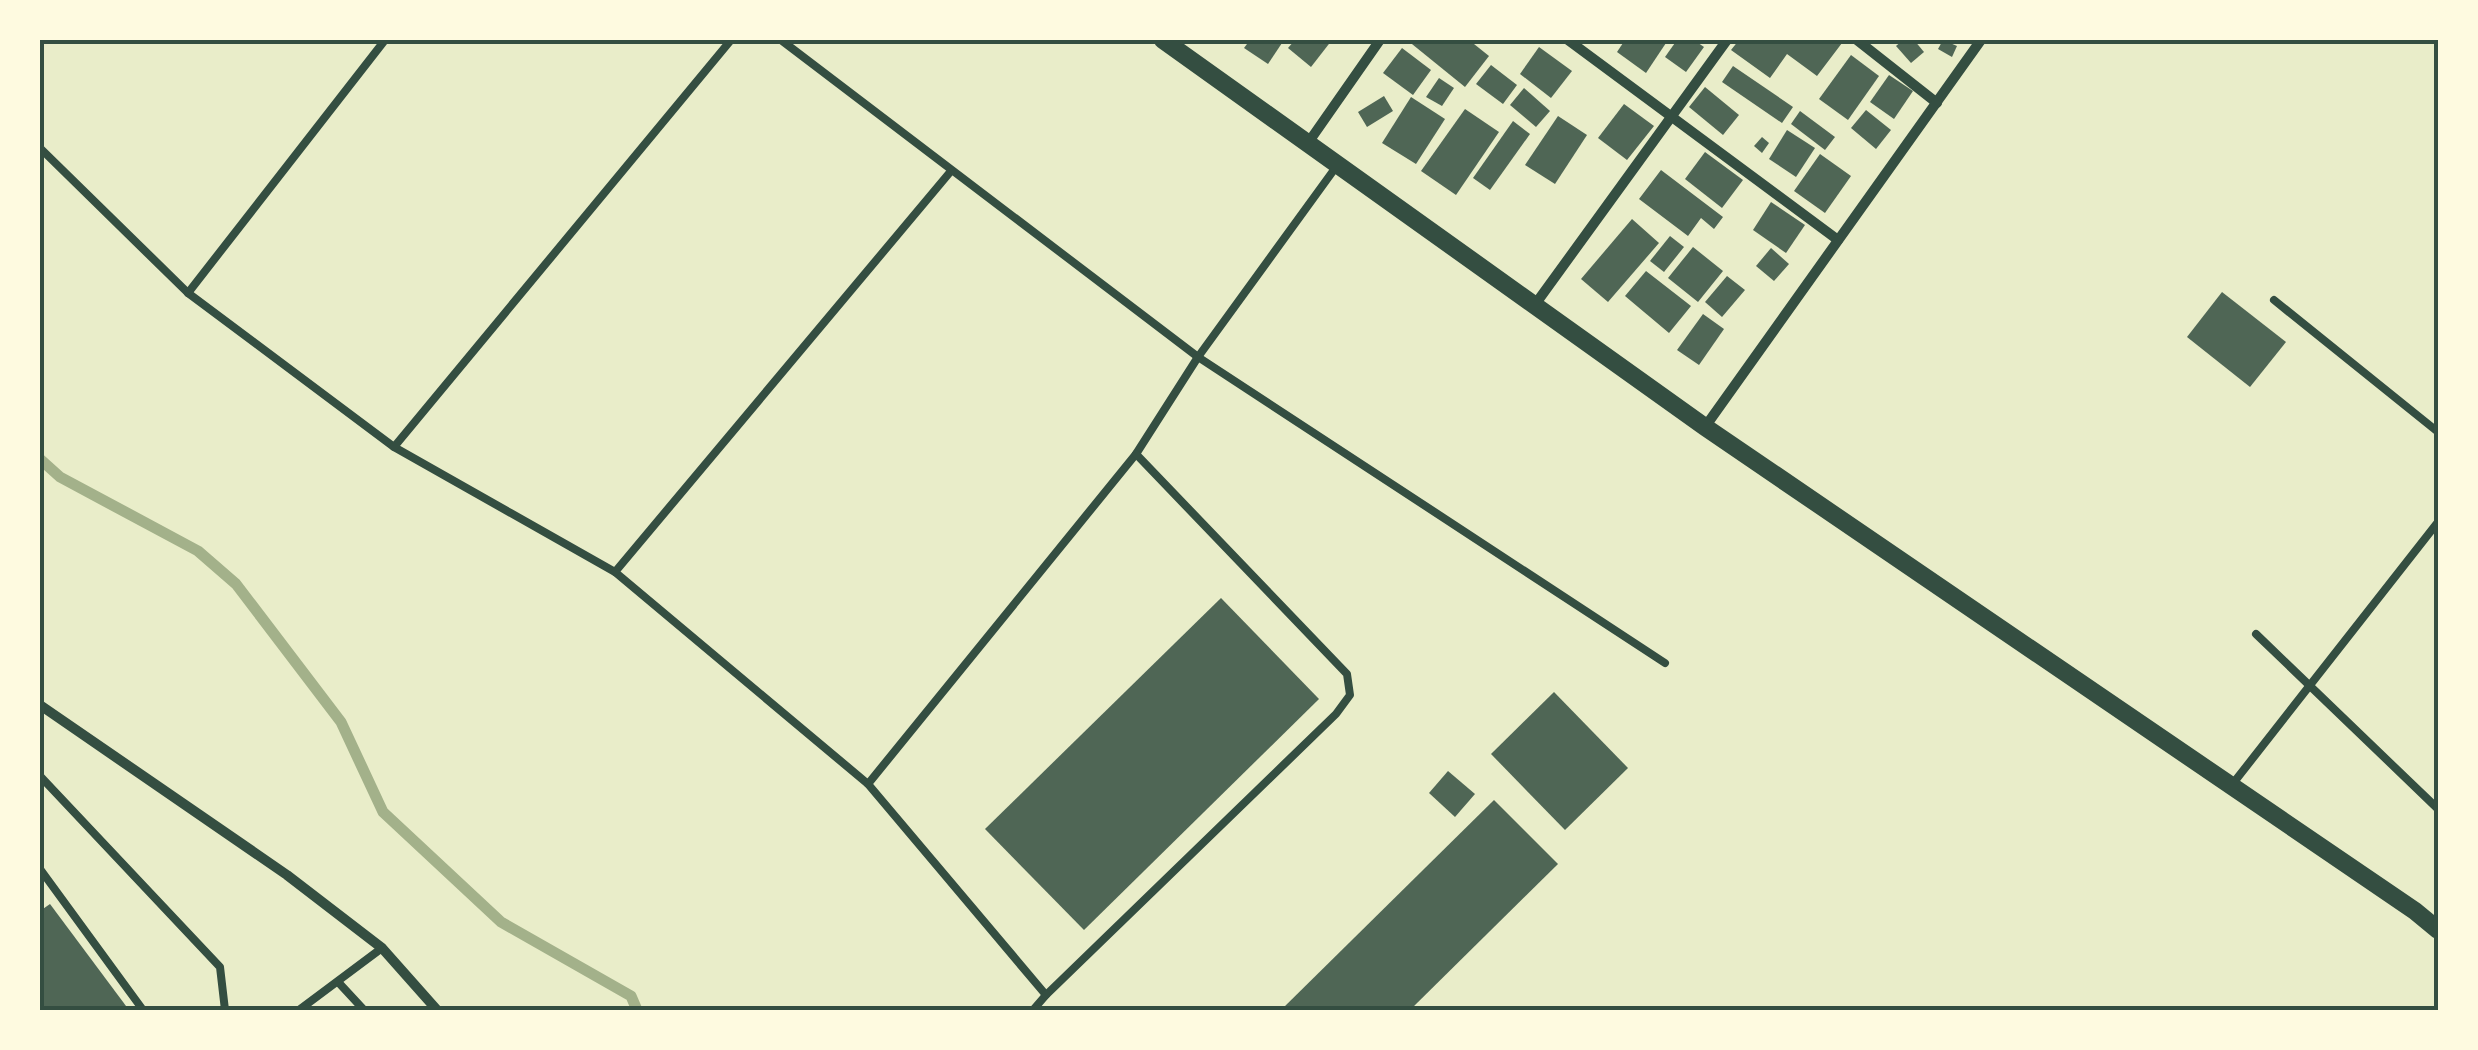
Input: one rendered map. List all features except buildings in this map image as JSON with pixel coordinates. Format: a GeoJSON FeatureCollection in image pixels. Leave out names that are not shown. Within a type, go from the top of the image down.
{"type":"FeatureCollection","features":[{"type":"Feature","properties":{"kind":"street"},"geometry":{"type":"LineString","coordinates":[[1163,40],[1705,426],[2438,930]]}},
{"type":"Feature","properties":{"kind":"street"},"geometry":{"type":"LineString","coordinates":[[1308,144],[1380,40]]}},
{"type":"Feature","properties":{"kind":"street"},"geometry":{"type":"LineString","coordinates":[[1568,40],[1838,240]]}},
{"type":"Feature","properties":{"kind":"street"},"geometry":{"type":"LineString","coordinates":[[1534,306],[1727,40]]}},
{"type":"Feature","properties":{"kind":"street"},"geometry":{"type":"LineString","coordinates":[[1857,40],[1937,102]]}},
{"type":"Feature","properties":{"kind":"street"},"geometry":{"type":"LineString","coordinates":[[1705,426],[1981,40]]}},
{"type":"Feature","properties":{"kind":"street"},"geometry":{"type":"LineString","coordinates":[[40,706],[287,876],[382,948],[437,1010]]}},
{"type":"Feature","properties":{"kind":"lane"},"geometry":{"type":"LineString","coordinates":[[188,294],[384,40]]}},
{"type":"Feature","properties":{"kind":"lane"},"geometry":{"type":"LineString","coordinates":[[394,447],[731,40]]}},
{"type":"Feature","properties":{"kind":"lane"},"geometry":{"type":"LineString","coordinates":[[781,40],[1198,357],[1666,663]]}},
{"type":"Feature","properties":{"kind":"lane"},"geometry":{"type":"LineString","coordinates":[[40,148],[188,294],[394,447],[615,572],[868,784],[1046,995]]}},
{"type":"Feature","properties":{"kind":"lane"},"geometry":{"type":"LineString","coordinates":[[868,784],[1136,454],[1198,357],[1338,163]]}},
{"type":"Feature","properties":{"kind":"lane"},"geometry":{"type":"LineString","coordinates":[[615,572],[951,171]]}},
{"type":"Feature","properties":{"kind":"lane"},"geometry":{"type":"LineString","coordinates":[[2274,300],[2438,432]]}},
{"type":"Feature","properties":{"kind":"lane"},"geometry":{"type":"LineString","coordinates":[[1032,1010],[1336,714],[1350,694],[1348,674],[1136,454]]}},
{"type":"Feature","properties":{"kind":"lane"},"geometry":{"type":"LineString","coordinates":[[2231,786],[2438,522]]}},
{"type":"Feature","properties":{"kind":"lane"},"geometry":{"type":"LineString","coordinates":[[2256,634],[2438,809]]}},
{"type":"Feature","properties":{"kind":"lane"},"geometry":{"type":"LineString","coordinates":[[40,776],[220,966],[225,1010]]}},
{"type":"Feature","properties":{"kind":"lane"},"geometry":{"type":"LineString","coordinates":[[40,869],[143,1010]]}},
{"type":"Feature","properties":{"kind":"lane"},"geometry":{"type":"LineString","coordinates":[[298,1010],[382,948]]}},
{"type":"Feature","properties":{"kind":"lane"},"geometry":{"type":"LineString","coordinates":[[339,983],[364,1010]]}},
{"type":"Feature","properties":{"kind":"waterway"},"geometry":{"type":"LineString","coordinates":[[40,459],[60,477],[198,551],[236,584],[341,722],[383,812],[501,922],[631,996],[637,1010]]}}]}
